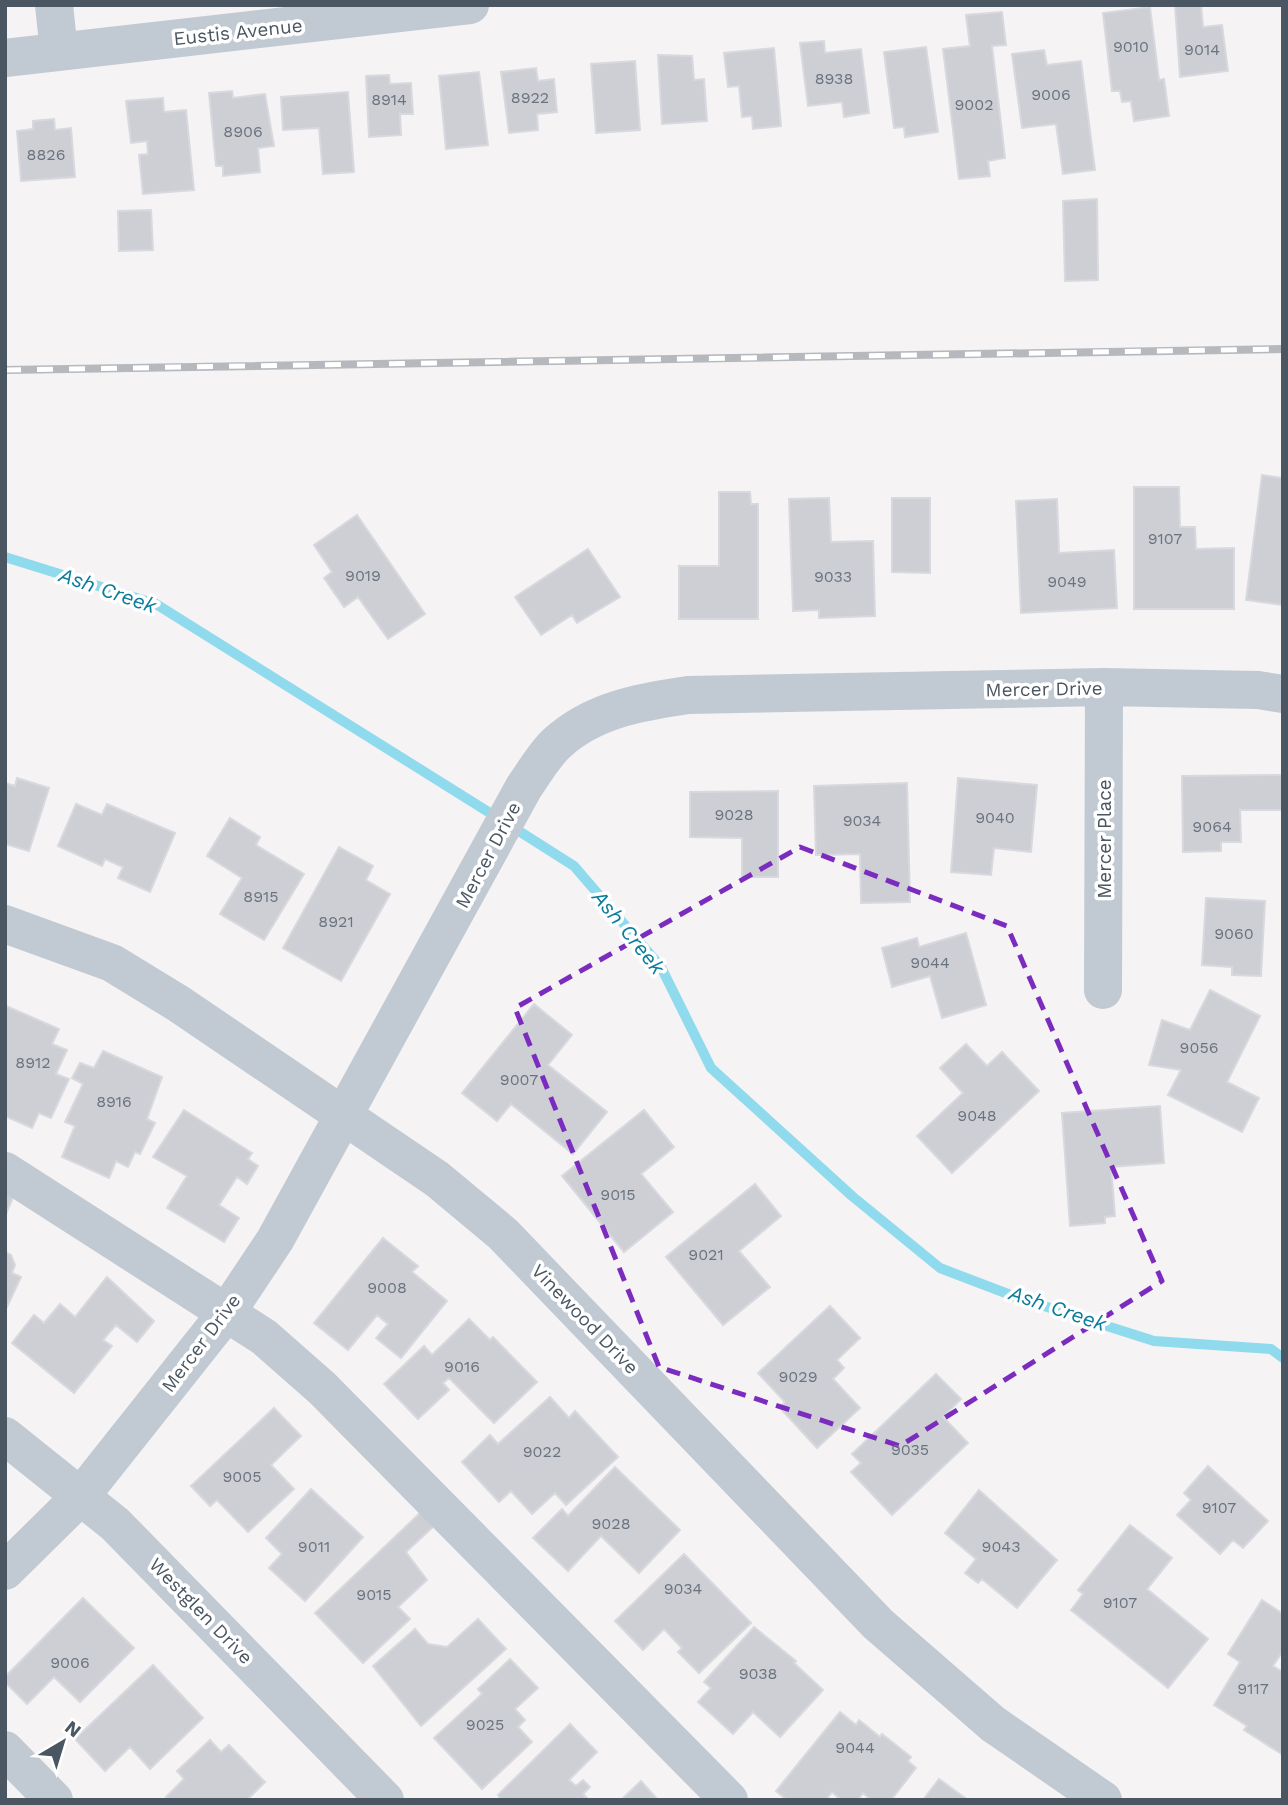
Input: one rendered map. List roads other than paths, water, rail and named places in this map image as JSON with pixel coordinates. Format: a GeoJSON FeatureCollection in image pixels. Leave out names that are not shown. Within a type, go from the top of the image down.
{"type":"FeatureCollection","features":[{"type":"Feature","properties":{"kind":"street"},"geometry":{"type":"LineString","coordinates":[[54,5],[59,52]]}},
{"type":"Feature","properties":{"kind":"street","name":"Eustis Avenue"},"geometry":{"type":"LineString","coordinates":[[5,58],[470,5]]}},
{"type":"Feature","properties":{"kind":"street","name":"Mercer Drive"},"geometry":{"type":"LineString","coordinates":[[5,1571],[81,1496],[227,1312],[275,1240],[524,788],[555,744],[586,722],[630,704],[688,695],[1104,687],[1258,690],[1283,695]]}},
{"type":"Feature","properties":{"kind":"street","name":"Mercer Place"},"geometry":{"type":"LineString","coordinates":[[1103,990],[1104,687]]}},
{"type":"Feature","properties":{"kind":"street","name":"Vinewood Drive"},"geometry":{"type":"LineString","coordinates":[[5,924],[112,964],[179,1004],[437,1179],[503,1234],[878,1623],[993,1724],[1103,1800]]}},
{"type":"Feature","properties":{"kind":"street"},"geometry":{"type":"LineString","coordinates":[[5,1171],[264,1337],[322,1388],[729,1800]]}},
{"type":"Feature","properties":{"kind":"street","name":"Westglen Drive"},"geometry":{"type":"LineString","coordinates":[[5,1436],[124,1532],[385,1800]]}},
{"type":"Feature","properties":{"kind":"street"},"geometry":{"type":"LineString","coordinates":[[5,1750],[54,1800]]}},
{"type":"Feature","properties":{"kind":"waterway","name":"Ash Creek"},"geometry":{"type":"LineString","coordinates":[[5,557],[156,604],[498,818]]}},
{"type":"Feature","properties":{"kind":"waterway","name":"Ash Creek"},"geometry":{"type":"LineString","coordinates":[[511,826],[574,866],[661,967],[711,1068],[852,1196],[940,1268],[1016,1297],[1154,1341],[1271,1349],[1283,1358]]}},
{"type":"Feature","properties":{"kind":"railway"},"geometry":{"type":"LineString","coordinates":[[5,370],[1283,349]]}}]}
